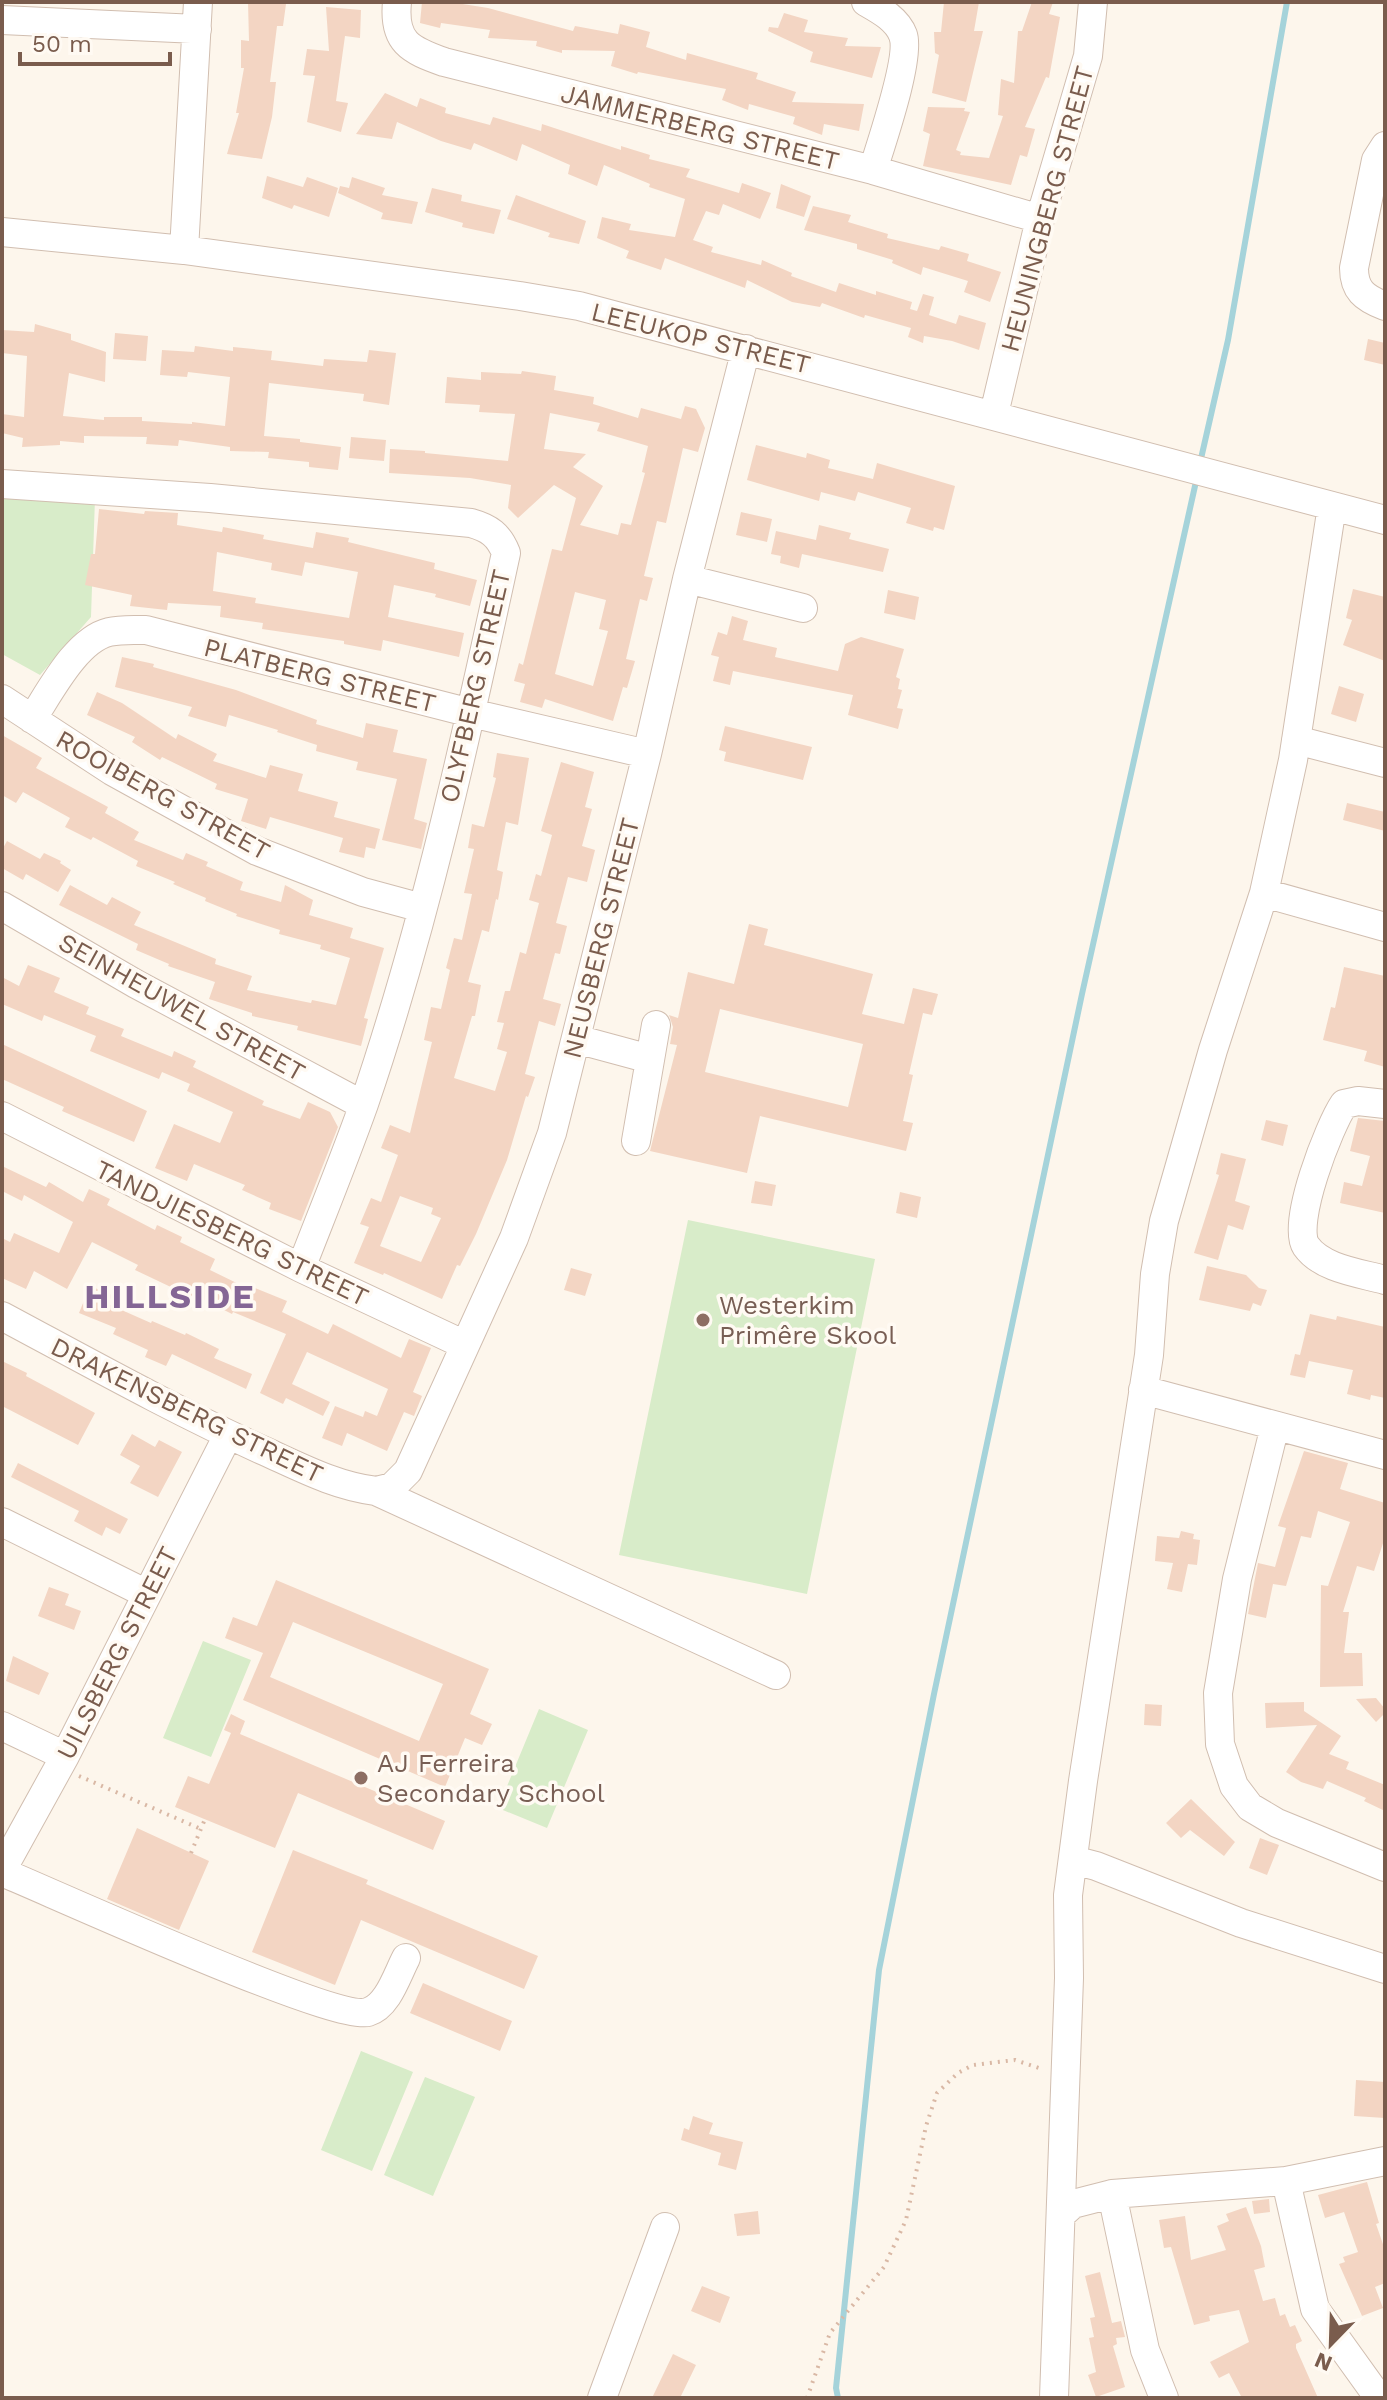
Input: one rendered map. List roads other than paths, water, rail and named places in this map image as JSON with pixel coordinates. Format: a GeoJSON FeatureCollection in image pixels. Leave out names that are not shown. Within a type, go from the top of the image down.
{"type":"FeatureCollection","features":[{"type":"Feature","properties":{"kind":"street","name":"JAMMERBERG STREET"},"geometry":{"type":"LineString","coordinates":[[397,2],[395,21],[398,32],[406,44],[422,54],[504,78],[873,170],[1040,219]]}},
{"type":"Feature","properties":{"kind":"street"},"geometry":{"type":"LineString","coordinates":[[866,2],[893,19],[904,38],[903,61],[873,170]]}},
{"type":"Feature","properties":{"kind":"street","name":"HEUNINGBERG STREET"},"geometry":{"type":"LineString","coordinates":[[994,414],[1040,219],[1088,56],[1093,2]]}},
{"type":"Feature","properties":{"kind":"street"},"geometry":{"type":"LineString","coordinates":[[2,20],[197,16],[184,250]]}},
{"type":"Feature","properties":{"kind":"street"},"geometry":{"type":"LineString","coordinates":[[1383,148],[1376,160],[1366,206],[1354,283],[1369,299],[1385,306]]}},
{"type":"Feature","properties":{"kind":"street","name":"LEEUKOP STREET"},"geometry":{"type":"LineString","coordinates":[[2,232],[184,250],[545,299],[637,320],[1385,520]]}},
{"type":"Feature","properties":{"kind":"street","name":"NEUSBERG STREET"},"geometry":{"type":"LineString","coordinates":[[376,1491],[392,1487],[408,1471],[535,1185],[552,1133],[746,349]]}},
{"type":"Feature","properties":{"kind":"street","name":"OLYFBERG STREET"},"geometry":{"type":"LineString","coordinates":[[2,484],[210,498],[471,523],[484,527],[502,542],[506,553],[471,713],[422,908],[363,1105],[301,1268]]}},
{"type":"Feature","properties":{"kind":"street"},"geometry":{"type":"LineString","coordinates":[[1054,2398],[1069,1978],[1068,1895],[1149,1355],[1155,1274],[1164,1221],[1213,1050],[1264,893],[1296,740],[1332,506]]}},
{"type":"Feature","properties":{"kind":"street"},"geometry":{"type":"LineString","coordinates":[[687,579],[803,608]]}},
{"type":"Feature","properties":{"kind":"street","name":"PLATBERG STREET"},"geometry":{"type":"LineString","coordinates":[[32,719],[90,640],[108,632],[146,630],[471,713],[647,754]]}},
{"type":"Feature","properties":{"kind":"street","name":"ROOIBERG STREET"},"geometry":{"type":"LineString","coordinates":[[2,699],[112,771],[257,851],[363,892],[422,908]]}},
{"type":"Feature","properties":{"kind":"street"},"geometry":{"type":"LineString","coordinates":[[1296,740],[1385,763]]}},
{"type":"Feature","properties":{"kind":"street"},"geometry":{"type":"LineString","coordinates":[[1264,893],[1385,927]]}},
{"type":"Feature","properties":{"kind":"street","name":"SEINHEUWEL STREET"},"geometry":{"type":"LineString","coordinates":[[2,906],[136,984],[363,1105]]}},
{"type":"Feature","properties":{"kind":"street"},"geometry":{"type":"LineString","coordinates":[[636,1141],[656,1025]]}},
{"type":"Feature","properties":{"kind":"street"},"geometry":{"type":"LineString","coordinates":[[576,1039],[650,1059]]}},
{"type":"Feature","properties":{"kind":"street"},"geometry":{"type":"LineString","coordinates":[[1385,1104],[1358,1101],[1344,1104],[1334,1118],[1305,1207],[1301,1230],[1304,1244],[1317,1256],[1340,1268],[1385,1280]]}},
{"type":"Feature","properties":{"kind":"street","name":"TANDJIESBERG STREET"},"geometry":{"type":"LineString","coordinates":[[2,1116],[301,1268],[465,1345]]}},
{"type":"Feature","properties":{"kind":"street","name":"DRAKENSBERG STREET"},"geometry":{"type":"LineString","coordinates":[[2,1316],[228,1435],[330,1481],[376,1491],[776,1675]]}},
{"type":"Feature","properties":{"kind":"street"},"geometry":{"type":"LineString","coordinates":[[1143,1390],[1385,1455]]}},
{"type":"Feature","properties":{"kind":"street"},"geometry":{"type":"LineString","coordinates":[[1275,1426],[1237,1579],[1218,1693],[1220,1744],[1234,1786],[1250,1807],[1277,1823],[1385,1867]]}},
{"type":"Feature","properties":{"kind":"street","name":"UILSBERG STREET"},"geometry":{"type":"LineString","coordinates":[[2,1871],[62,1762],[228,1435]]}},
{"type":"Feature","properties":{"kind":"street"},"geometry":{"type":"LineString","coordinates":[[2,1522],[147,1594]]}},
{"type":"Feature","properties":{"kind":"street"},"geometry":{"type":"LineString","coordinates":[[2,1726],[62,1762]]}},
{"type":"Feature","properties":{"kind":"street"},"geometry":{"type":"LineString","coordinates":[[1073,1860],[1096,1866],[1241,1923],[1385,1969]]}},
{"type":"Feature","properties":{"kind":"street"},"geometry":{"type":"LineString","coordinates":[[2,1871],[303,1998],[356,2013],[370,2012],[383,2002],[406,1958]]}},
{"type":"Feature","properties":{"kind":"street"},"geometry":{"type":"LineString","coordinates":[[1062,2214],[1073,2204],[1112,2194],[1286,2181],[1385,2161]]}},
{"type":"Feature","properties":{"kind":"street"},"geometry":{"type":"LineString","coordinates":[[1286,2181],[1315,2309],[1379,2398]]}},
{"type":"Feature","properties":{"kind":"street"},"geometry":{"type":"LineString","coordinates":[[1112,2194],[1145,2350],[1164,2398]]}},
{"type":"Feature","properties":{"kind":"street"},"geometry":{"type":"LineString","coordinates":[[602,2398],[665,2227]]}},
{"type":"Feature","properties":{"kind":"waterway"},"geometry":{"type":"LineString","coordinates":[[1200,463],[1228,340],[1287,2]]}},
{"type":"Feature","properties":{"kind":"waterway"},"geometry":{"type":"LineString","coordinates":[[838,2398],[836,2388],[879,1970],[1082,994],[1197,477]]}},
{"type":"Feature","properties":{"kind":"place","name":"Westerkim Primêre Skool"},"geometry":{"type":"Point","coordinates":[703,1320]}},
{"type":"Feature","properties":{"kind":"place","name":"AJ Ferreira Secondary School"},"geometry":{"type":"Point","coordinates":[361,1778]}},
{"type":"Feature","properties":{"kind":"district","name":"HILLSIDE"},"geometry":{"type":"Point","coordinates":[170,1296]}}]}
